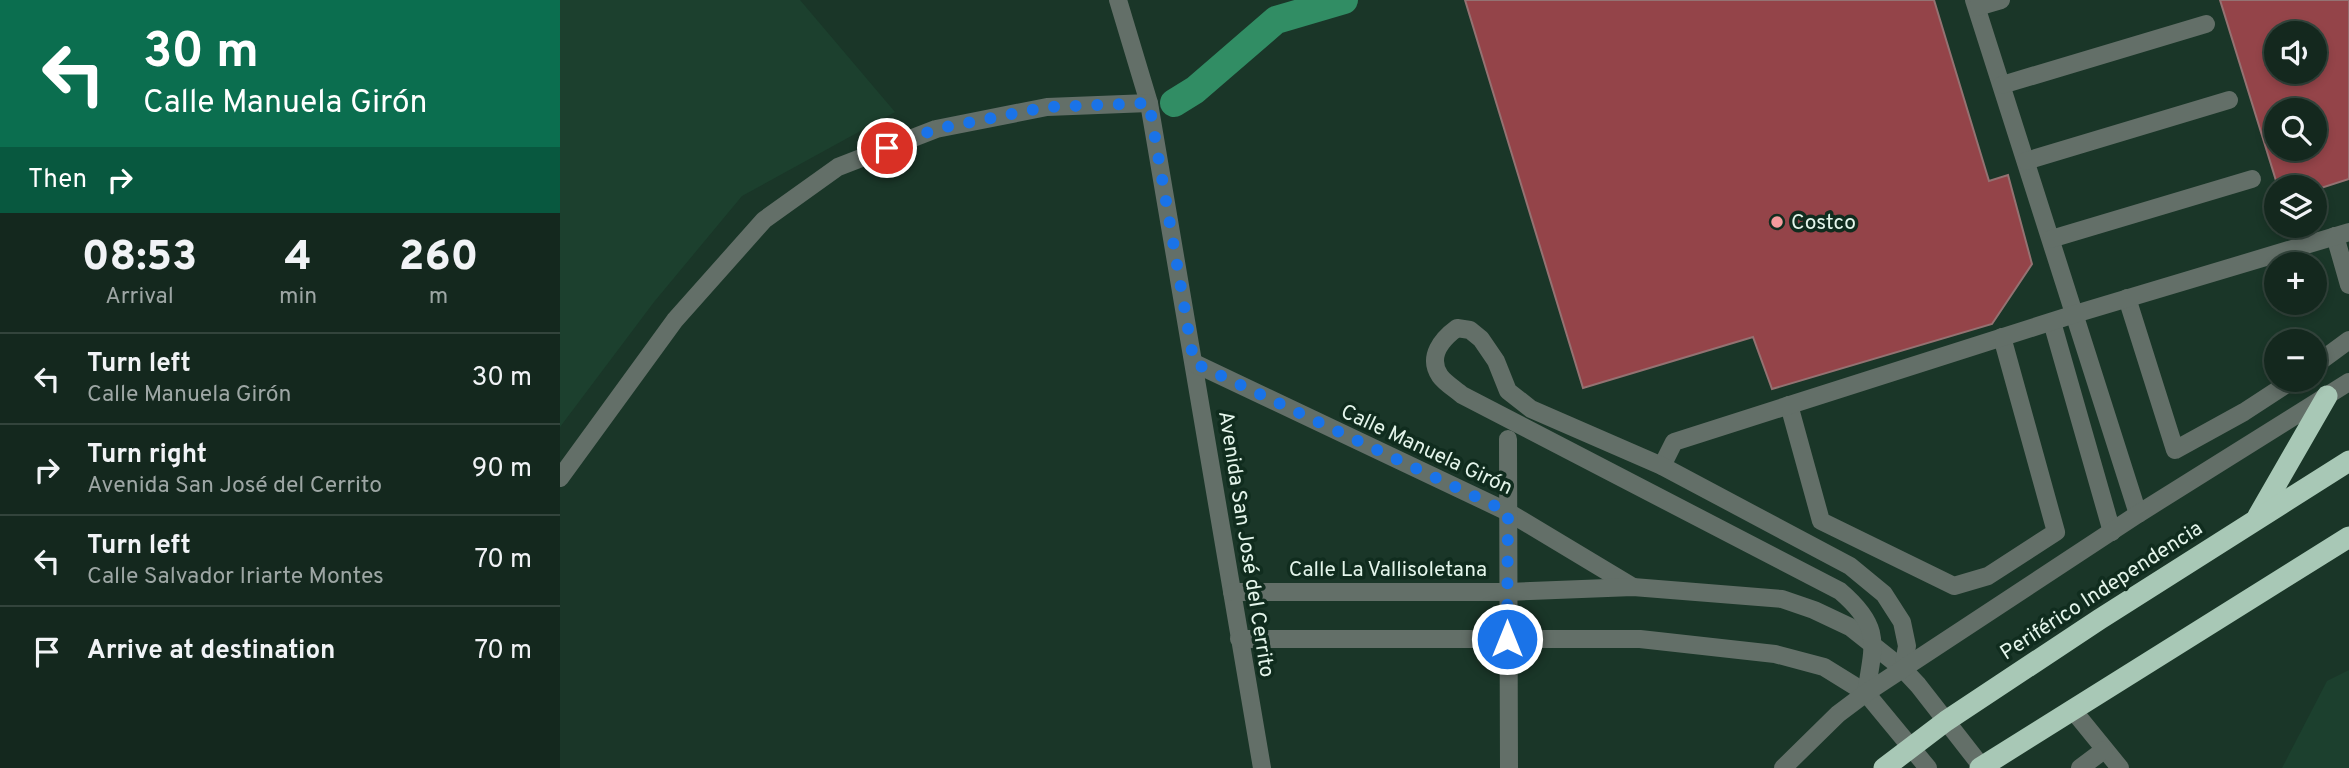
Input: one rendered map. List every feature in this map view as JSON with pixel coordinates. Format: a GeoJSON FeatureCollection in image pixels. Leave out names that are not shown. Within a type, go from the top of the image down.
{"type":"FeatureCollection","features":[{"type":"Feature","properties":{"kind":"highway"},"geometry":{"type":"LineString","coordinates":[[2255,520],[2327,396]]}},
{"type":"Feature","properties":{"kind":"highway","name":"Periférico Independencia"},"geometry":{"type":"LineString","coordinates":[[1884,768],[1946,721],[2100,619],[2349,461]]}},
{"type":"Feature","properties":{"kind":"highway"},"geometry":{"type":"LineString","coordinates":[[1981,767],[2349,537]]}},
{"type":"Feature","properties":{"kind":"street","name":"Avenida San José del Cerrito"},"geometry":{"type":"LineString","coordinates":[[1118,0],[1149,103],[1262,768]]}},
{"type":"Feature","properties":{"kind":"street"},"geometry":{"type":"LineString","coordinates":[[2000,0],[1975,4],[2138,514]]}},
{"type":"Feature","properties":{"kind":"street"},"geometry":{"type":"LineString","coordinates":[[2002,85],[2206,24]]}},
{"type":"Feature","properties":{"kind":"street"},"geometry":{"type":"LineString","coordinates":[[2026,161],[2229,100]]}},
{"type":"Feature","properties":{"kind":"street"},"geometry":{"type":"LineString","coordinates":[[560,478],[675,320],[764,220],[838,167],[936,129],[1047,107],[1149,103]]}},
{"type":"Feature","properties":{"kind":"street"},"geometry":{"type":"LineString","coordinates":[[2051,239],[2252,179]]}},
{"type":"Feature","properties":{"kind":"street"},"geometry":{"type":"LineString","coordinates":[[1662,466],[1674,442],[2075,314],[2342,234],[2349,285]]}},
{"type":"Feature","properties":{"kind":"street"},"geometry":{"type":"LineString","coordinates":[[2127,298],[2175,450],[2275,392]]}},
{"type":"Feature","properties":{"kind":"street"},"geometry":{"type":"LineString","coordinates":[[2052,323],[2112,532]]}},
{"type":"Feature","properties":{"kind":"street"},"geometry":{"type":"LineString","coordinates":[[1866,693],[1874,645],[1871,628],[1860,609],[1840,592],[1462,395],[1440,376],[1435,361],[1438,347],[1446,336],[1457,328],[1470,330],[1481,339],[1496,361],[1508,391],[1531,409],[1662,466],[1850,566],[1884,594],[1902,622],[1907,646],[1903,669]]}},
{"type":"Feature","properties":{"kind":"street"},"geometry":{"type":"LineString","coordinates":[[1788,405],[1821,521],[1954,586],[1988,576],[2056,532],[2002,337]]}},
{"type":"Feature","properties":{"kind":"street"},"geometry":{"type":"LineString","coordinates":[[2327,357],[2349,341]]}},
{"type":"Feature","properties":{"kind":"street","name":"Calle Manuela Girón"},"geometry":{"type":"LineString","coordinates":[[1194,363],[1508,512],[1633,587]]}},
{"type":"Feature","properties":{"kind":"street"},"geometry":{"type":"LineString","coordinates":[[1783,768],[1828,724],[1866,693],[2138,514],[2349,382]]}},
{"type":"Feature","properties":{"kind":"street"},"geometry":{"type":"LineString","coordinates":[[1508,439],[1509,768]]}},
{"type":"Feature","properties":{"kind":"street","name":"Calle La Vallisoletana"},"geometry":{"type":"LineString","coordinates":[[1232,592],[1508,592],[1633,587],[1782,599],[1838,622],[1874,645],[1903,669],[1981,767]]}},
{"type":"Feature","properties":{"kind":"street"},"geometry":{"type":"LineString","coordinates":[[1240,639],[1640,639],[1775,654],[1824,667],[1866,693],[1928,768]]}},
{"type":"Feature","properties":{"kind":"street"},"geometry":{"type":"LineString","coordinates":[[2072,709],[2120,768]]}},
{"type":"Feature","properties":{"kind":"street"},"geometry":{"type":"LineString","coordinates":[[2080,768],[2104,750]]}},
{"type":"Feature","properties":{"kind":"shaded area"},"geometry":{"type":"Polygon","coordinates":[[[560,0],[800,0],[895,112],[742,196],[654,302],[560,427],[560,0]]]}},
{"type":"Feature","properties":{"kind":"shaded area"},"geometry":{"type":"Polygon","coordinates":[[[2349,670],[2349,768],[2282,768],[2327,681],[2349,670]]]}},
{"type":"Feature","properties":{"kind":"building","name":"Costco"},"geometry":{"type":"Polygon","coordinates":[[[1465,0],[1934,0],[1989,181],[2008,175],[2032,264],[1992,324],[1772,389],[1753,337],[1583,388],[1465,0]]]}},
{"type":"Feature","properties":{"kind":"building"},"geometry":{"type":"Polygon","coordinates":[[[2220,0],[2349,0],[2349,179],[2327,186],[2327,175],[2274,175],[2270,161],[2327,161],[2327,98],[2264,98],[2264,142],[2220,0]]]}},
{"type":"Feature","properties":{"kind":"waterway"},"geometry":{"type":"LineString","coordinates":[[1174,103],[1195,90],[1276,20],[1344,0]]}},
{"type":"Feature","properties":{"kind":"place","name":"Costco"},"geometry":{"type":"Point","coordinates":[1777,222]}},
{"type":"Feature","properties":{"kind":"route"},"geometry":{"type":"LineString","coordinates":[[887,148],[936,129],[1047,107],[1149,103],[1194,363],[1508,512],[1507,639]]}}]}
